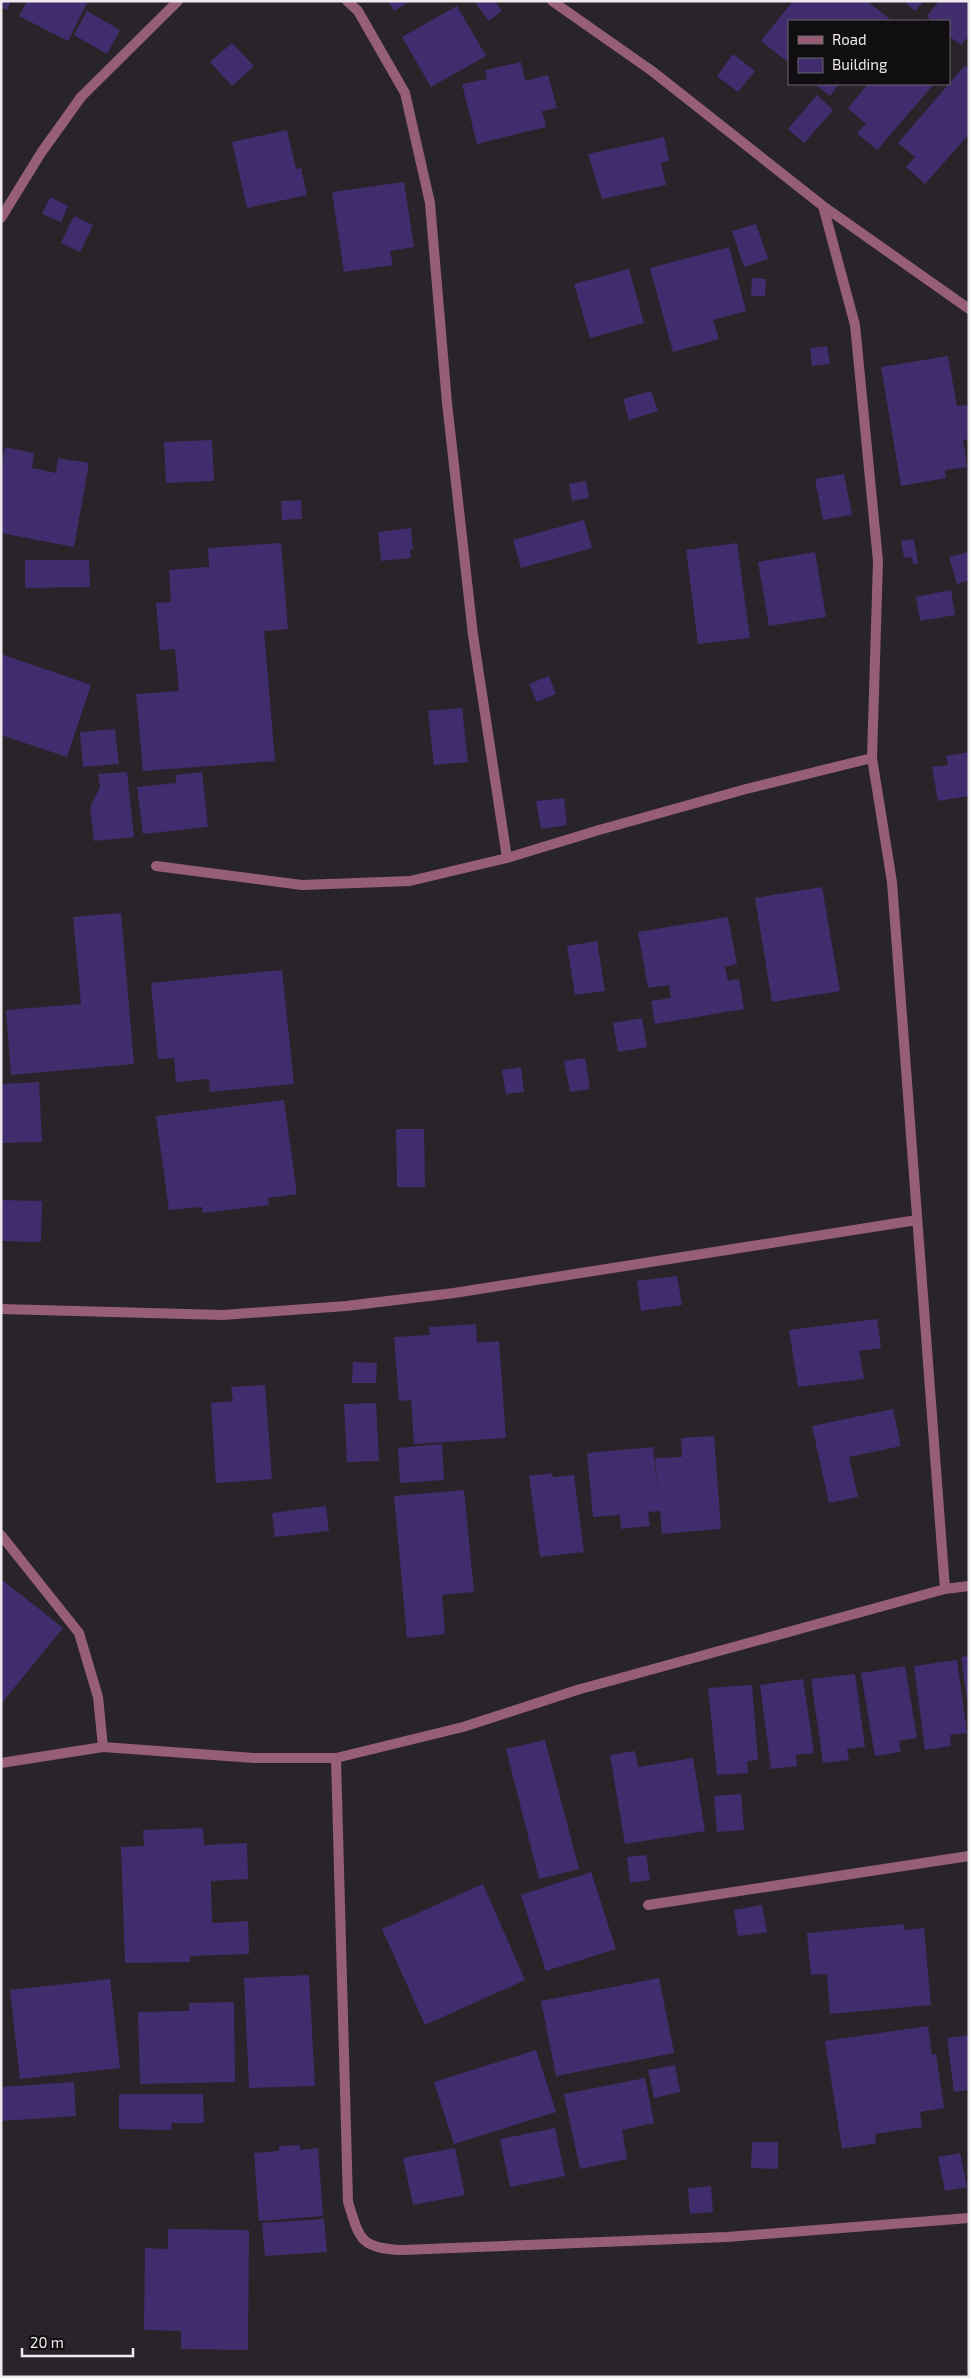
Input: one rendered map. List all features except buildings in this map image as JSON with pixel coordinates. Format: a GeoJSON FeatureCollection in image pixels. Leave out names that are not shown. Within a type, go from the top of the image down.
{"type":"FeatureCollection","features":[{"type":"Feature","properties":{"kind":"street"},"geometry":{"type":"LineString","coordinates":[[2,217],[41,153],[80,97],[178,1]]}},
{"type":"Feature","properties":{"kind":"street"},"geometry":{"type":"LineString","coordinates":[[347,1],[358,11],[405,93],[430,203],[447,403],[473,635],[508,858]]}},
{"type":"Feature","properties":{"kind":"street"},"geometry":{"type":"LineString","coordinates":[[552,1],[652,71],[823,206],[969,309]]}},
{"type":"Feature","properties":{"kind":"street"},"geometry":{"type":"LineString","coordinates":[[823,206],[854,325],[878,561],[872,758],[892,882],[945,1589]]}},
{"type":"Feature","properties":{"kind":"street"},"geometry":{"type":"LineString","coordinates":[[156,866],[302,885],[410,881],[508,858],[736,791],[872,758]]}},
{"type":"Feature","properties":{"kind":"street"},"geometry":{"type":"LineString","coordinates":[[1,1309],[224,1315],[346,1306],[454,1293],[917,1220]]}},
{"type":"Feature","properties":{"kind":"street"},"geometry":{"type":"LineString","coordinates":[[1,1535],[79,1633],[98,1698],[103,1747]]}},
{"type":"Feature","properties":{"kind":"street"},"geometry":{"type":"LineString","coordinates":[[1,1763],[103,1747],[254,1758],[336,1758],[463,1727],[577,1690],[945,1589],[969,1586]]}},
{"type":"Feature","properties":{"kind":"street"},"geometry":{"type":"LineString","coordinates":[[336,1758],[348,2202],[359,2235],[378,2249],[402,2250],[727,2237],[969,2218]]}},
{"type":"Feature","properties":{"kind":"street"},"geometry":{"type":"LineString","coordinates":[[648,1905],[969,1856]]}}]}
